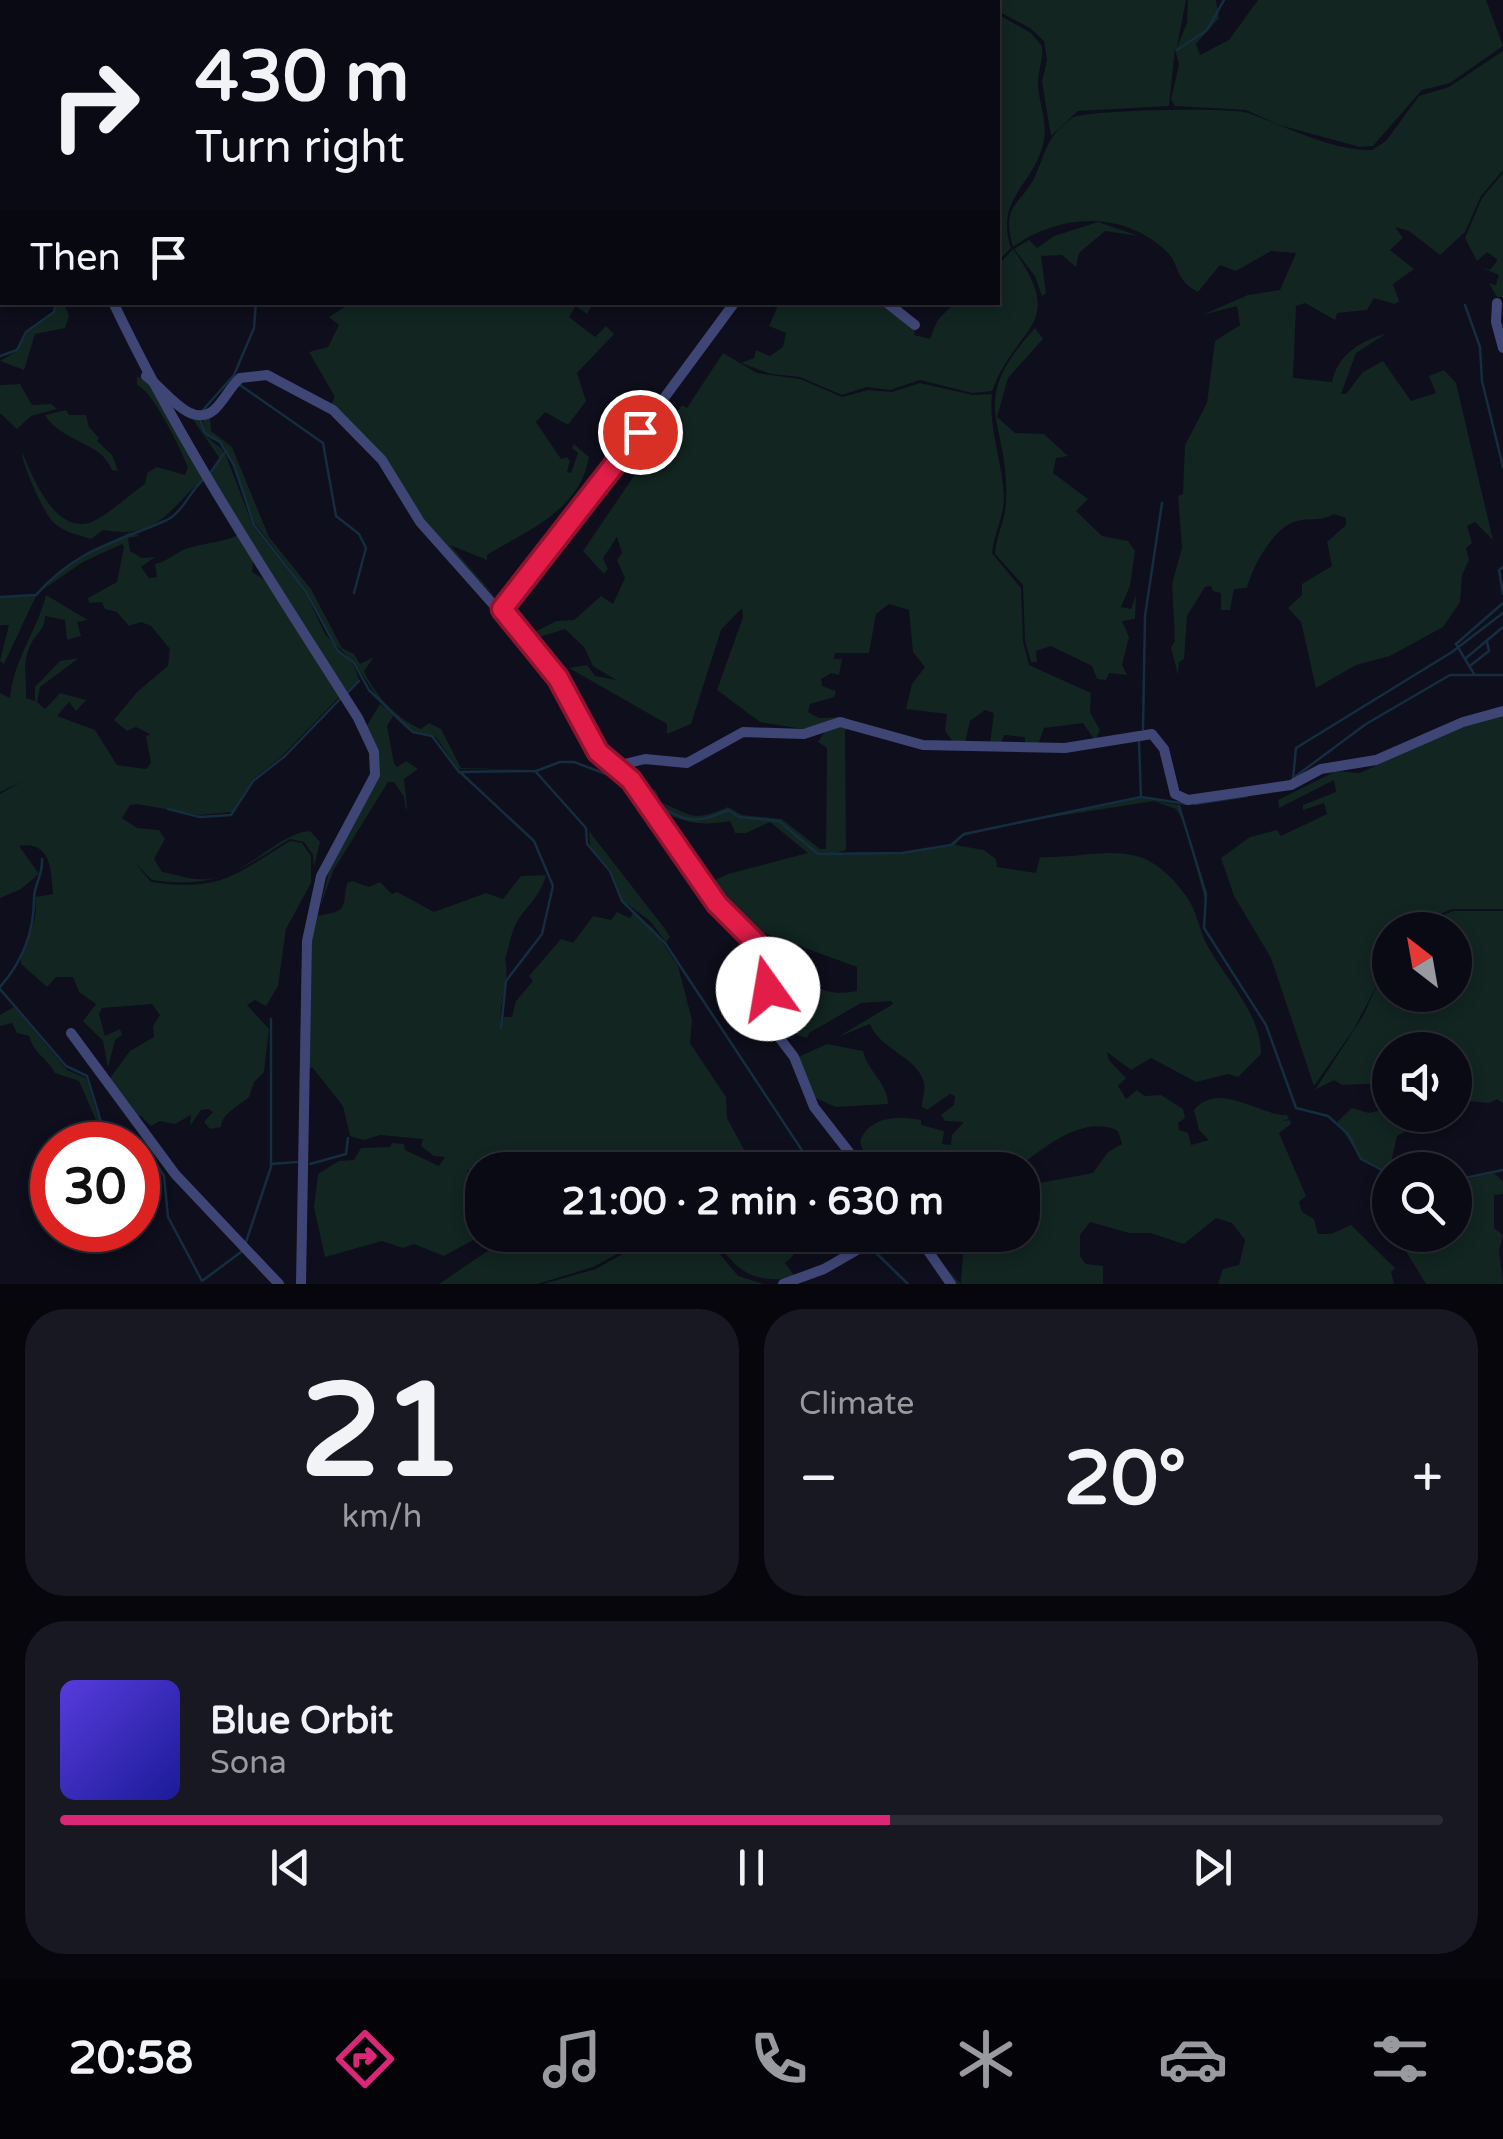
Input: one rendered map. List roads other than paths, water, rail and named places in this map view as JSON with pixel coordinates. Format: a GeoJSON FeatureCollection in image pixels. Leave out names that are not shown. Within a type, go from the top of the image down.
{"type":"FeatureCollection","features":[{"type":"Feature","properties":{"kind":"street"},"geometry":{"type":"LineString","coordinates":[[1496,303],[1503,348]]}},
{"type":"Feature","properties":{"kind":"street"},"geometry":{"type":"LineString","coordinates":[[114,305],[146,376],[358,718],[374,752],[376,775],[321,876],[307,941],[300,1284]]}},
{"type":"Feature","properties":{"kind":"street"},"geometry":{"type":"LineString","coordinates":[[502,609],[560,538],[733,305]]}},
{"type":"Feature","properties":{"kind":"street"},"geometry":{"type":"LineString","coordinates":[[890,305],[915,324]]}},
{"type":"Feature","properties":{"kind":"street"},"geometry":{"type":"LineString","coordinates":[[146,376],[193,415],[214,409],[240,378],[258,373],[333,410],[382,460],[412,512],[502,609],[558,678],[598,752],[631,780],[725,915],[772,962],[766,1000],[775,1032],[794,1057],[814,1107],[849,1152]]}},
{"type":"Feature","properties":{"kind":"street"},"geometry":{"type":"LineString","coordinates":[[616,766],[645,759],[686,763],[743,732],[804,734],[840,722],[923,745],[1066,748],[1152,734],[1164,749],[1176,794],[1188,800],[1292,785],[1321,769],[1376,760],[1462,722],[1503,710]]}},
{"type":"Feature","properties":{"kind":"street"},"geometry":{"type":"LineString","coordinates":[[71,1034],[176,1174],[279,1284]]}},
{"type":"Feature","properties":{"kind":"street"},"geometry":{"type":"LineString","coordinates":[[783,1284],[824,1269],[854,1252]]}},
{"type":"Feature","properties":{"kind":"street"},"geometry":{"type":"LineString","coordinates":[[929,1252],[951,1284]]}},
{"type":"Feature","properties":{"kind":"waterway"},"geometry":{"type":"LineString","coordinates":[[1177,50],[1207,30],[1224,0]]}},
{"type":"Feature","properties":{"kind":"waterway"},"geometry":{"type":"LineString","coordinates":[[0,356],[17,350],[26,332],[54,312],[55,305]]}},
{"type":"Feature","properties":{"kind":"waterway"},"geometry":{"type":"LineString","coordinates":[[203,410],[234,375],[254,328],[256,305]]}},
{"type":"Feature","properties":{"kind":"waterway"},"geometry":{"type":"LineString","coordinates":[[1465,305],[1480,347],[1482,381],[1503,467]]}},
{"type":"Feature","properties":{"kind":"waterway"},"geometry":{"type":"LineString","coordinates":[[240,385],[323,443],[336,516],[359,534],[366,548],[354,593]]}},
{"type":"Feature","properties":{"kind":"waterway"},"geometry":{"type":"LineString","coordinates":[[199,417],[205,433],[220,442],[234,465],[254,525],[306,592],[338,651],[354,663],[369,690],[405,725],[413,732],[432,736],[459,772],[536,771],[560,762],[574,762],[614,777],[634,793]]}},
{"type":"Feature","properties":{"kind":"waterway"},"geometry":{"type":"LineString","coordinates":[[211,472],[224,453]]}},
{"type":"Feature","properties":{"kind":"waterway"},"geometry":{"type":"LineString","coordinates":[[0,597],[36,595],[82,557],[167,520],[203,480]]}},
{"type":"Feature","properties":{"kind":"waterway"},"geometry":{"type":"LineString","coordinates":[[1143,729],[1145,616],[1162,503]]}},
{"type":"Feature","properties":{"kind":"waterway"},"geometry":{"type":"LineString","coordinates":[[1503,567],[1499,570],[1503,594]]}},
{"type":"Feature","properties":{"kind":"waterway"},"geometry":{"type":"LineString","coordinates":[[1474,674],[1456,644],[1503,603]]}},
{"type":"Feature","properties":{"kind":"waterway"},"geometry":{"type":"LineString","coordinates":[[1293,779],[1296,748],[1452,652],[1503,613]]}},
{"type":"Feature","properties":{"kind":"waterway"},"geometry":{"type":"LineString","coordinates":[[1466,658],[1503,627]]}},
{"type":"Feature","properties":{"kind":"waterway"},"geometry":{"type":"LineString","coordinates":[[1471,665],[1489,651],[1487,642]]}},
{"type":"Feature","properties":{"kind":"waterway"},"geometry":{"type":"LineString","coordinates":[[1296,776],[1366,724],[1450,675],[1503,675]]}},
{"type":"Feature","properties":{"kind":"waterway"},"geometry":{"type":"LineString","coordinates":[[347,693],[359,681]]}},
{"type":"Feature","properties":{"kind":"waterway"},"geometry":{"type":"LineString","coordinates":[[168,809],[200,817],[231,815],[253,781],[285,756],[340,699]]}},
{"type":"Feature","properties":{"kind":"waterway"},"geometry":{"type":"LineString","coordinates":[[1139,742],[1141,797]]}},
{"type":"Feature","properties":{"kind":"waterway"},"geometry":{"type":"LineString","coordinates":[[536,772],[586,828],[587,844],[610,871],[622,901],[665,943],[803,1152]]}},
{"type":"Feature","properties":{"kind":"waterway"},"geometry":{"type":"LineString","coordinates":[[461,773],[534,841],[553,886],[542,934],[506,981],[501,1028]]}},
{"type":"Feature","properties":{"kind":"waterway"},"geometry":{"type":"LineString","coordinates":[[1195,804],[1247,796]]}},
{"type":"Feature","properties":{"kind":"waterway"},"geometry":{"type":"LineString","coordinates":[[647,797],[686,818],[705,818],[728,810],[739,817],[779,821],[818,854],[902,853],[951,845],[964,834],[1141,797],[1187,804]]}},
{"type":"Feature","properties":{"kind":"waterway"},"geometry":{"type":"LineString","coordinates":[[1179,806],[1206,894],[1204,928],[1266,1025],[1296,1108],[1328,1116],[1348,1134],[1361,1159],[1372,1165]]}},
{"type":"Feature","properties":{"kind":"waterway"},"geometry":{"type":"LineString","coordinates":[[0,987],[15,967],[29,935],[42,859]]}},
{"type":"Feature","properties":{"kind":"waterway"},"geometry":{"type":"LineString","coordinates":[[0,989],[66,1066],[87,1076],[101,1122]]}},
{"type":"Feature","properties":{"kind":"waterway"},"geometry":{"type":"LineString","coordinates":[[246,1242],[271,1167],[271,1019]]}},
{"type":"Feature","properties":{"kind":"waterway"},"geometry":{"type":"LineString","coordinates":[[310,1164],[346,1154],[348,1138]]}},
{"type":"Feature","properties":{"kind":"waterway"},"geometry":{"type":"LineString","coordinates":[[271,1164],[297,1162]]}},
{"type":"Feature","properties":{"kind":"waterway"},"geometry":{"type":"LineString","coordinates":[[160,1170],[168,1217],[202,1281],[241,1252]]}},
{"type":"Feature","properties":{"kind":"waterway"},"geometry":{"type":"LineString","coordinates":[[1472,1176],[1503,1170]]}},
{"type":"Feature","properties":{"kind":"waterway"},"geometry":{"type":"LineString","coordinates":[[875,1252],[908,1284]]}}]}
